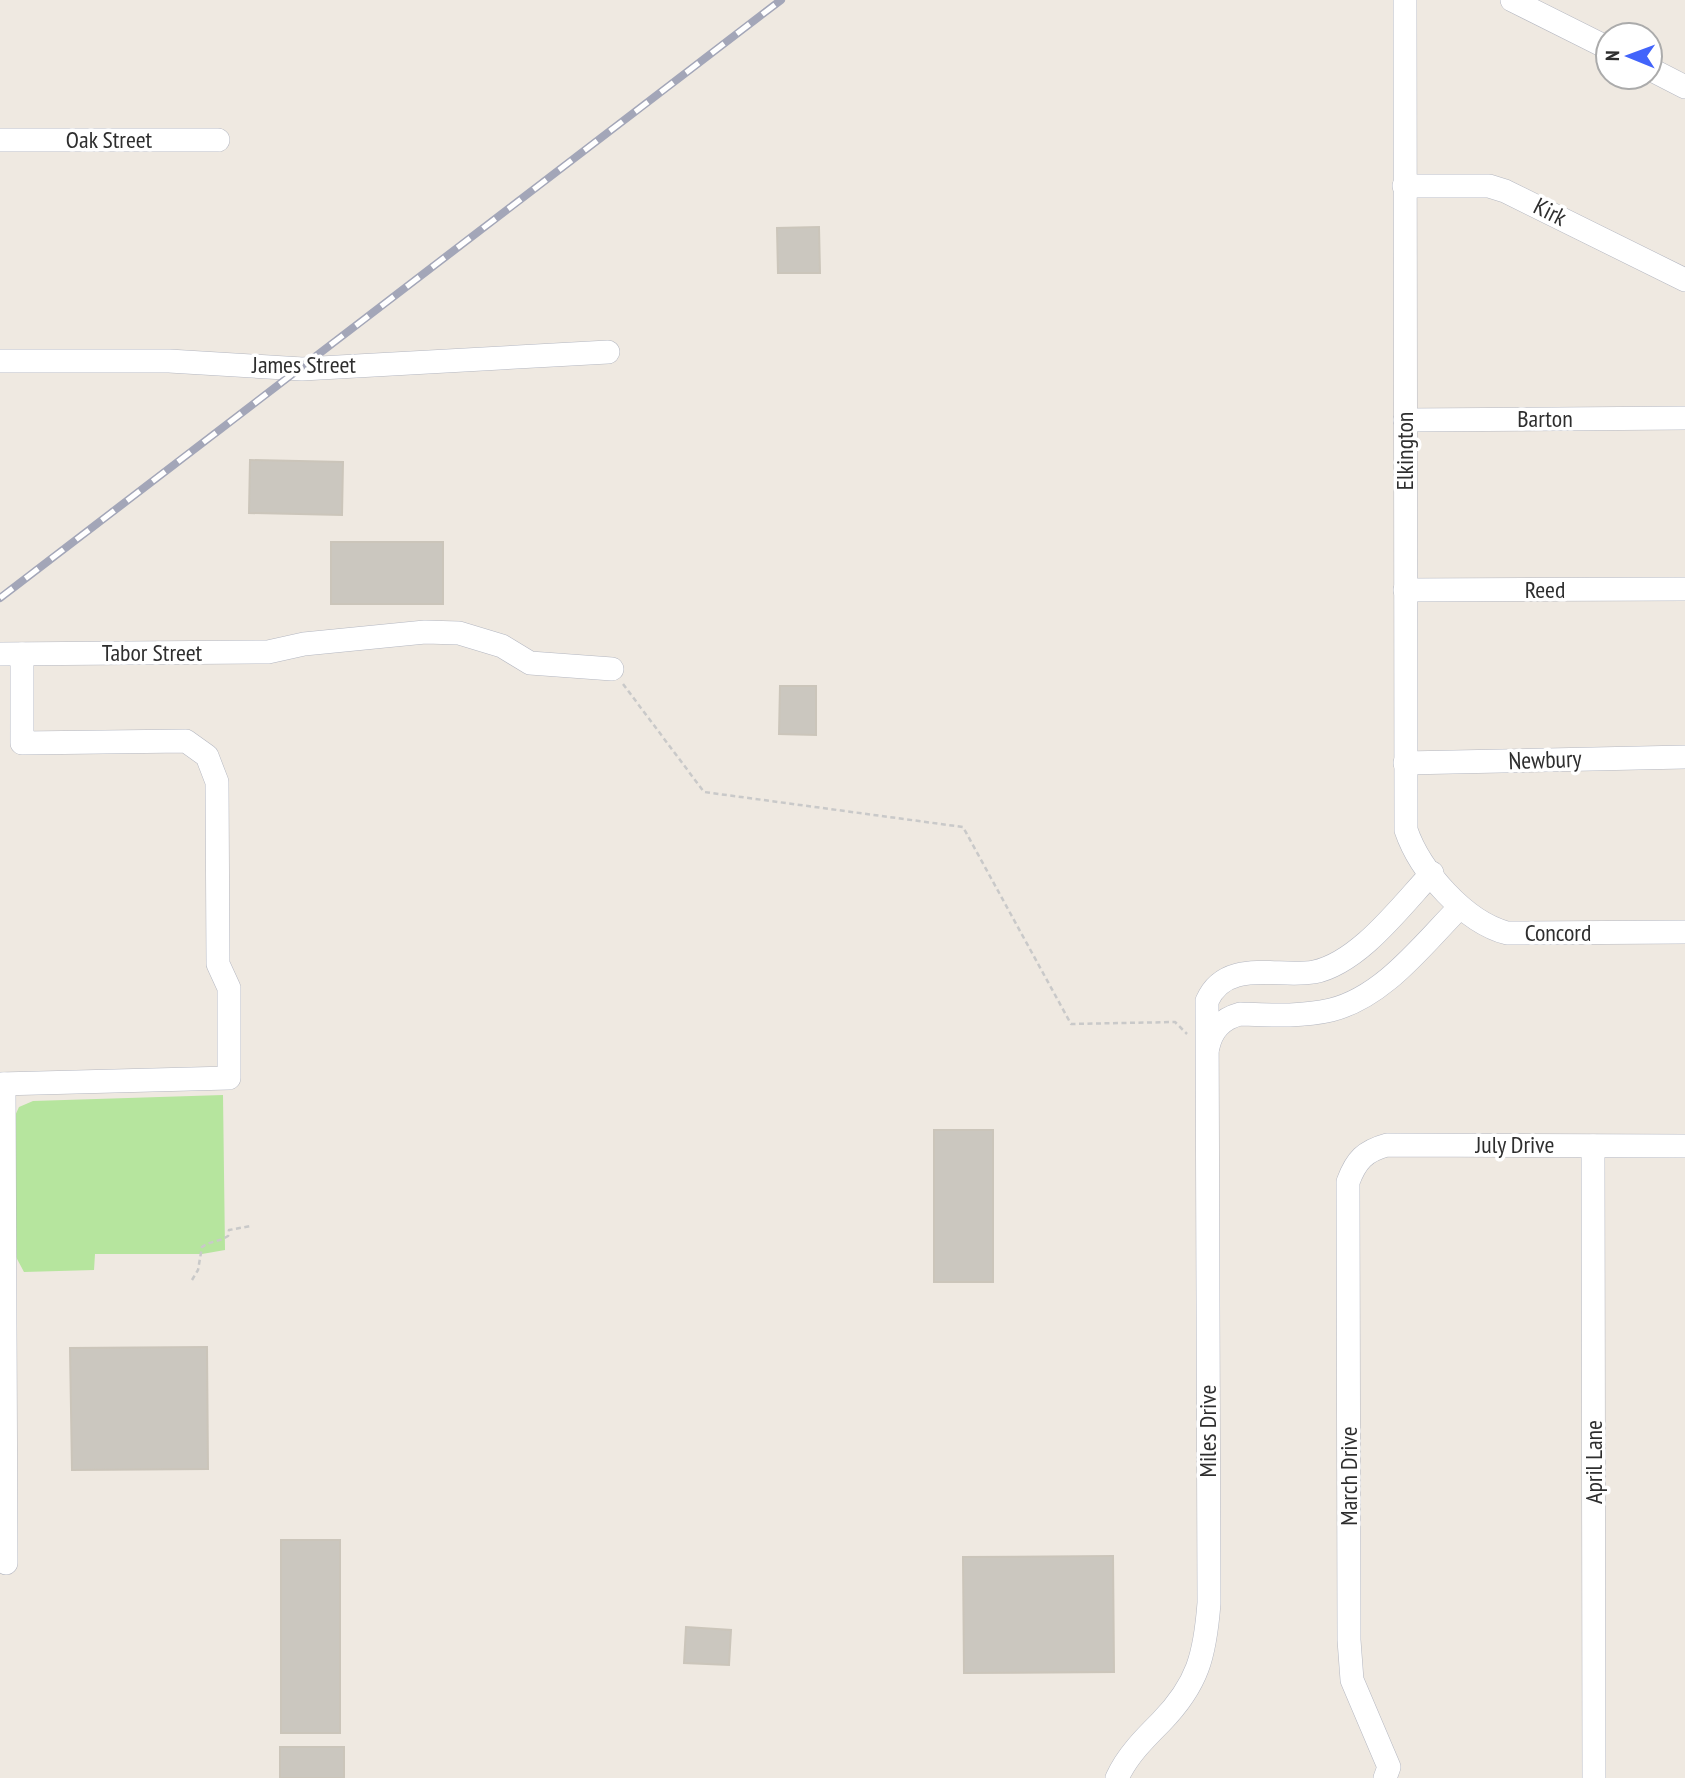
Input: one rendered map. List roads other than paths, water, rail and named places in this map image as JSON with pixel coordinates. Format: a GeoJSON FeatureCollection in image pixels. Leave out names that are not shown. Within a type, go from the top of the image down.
{"type":"FeatureCollection","features":[{"type":"Feature","properties":{"kind":"street","name":"Elkington"},"geometry":{"type":"LineString","coordinates":[[1405,0],[1406,830],[1418,856],[1446,890]]}},
{"type":"Feature","properties":{"kind":"street"},"geometry":{"type":"LineString","coordinates":[[1512,0],[1594,41]]}},
{"type":"Feature","properties":{"kind":"street"},"geometry":{"type":"LineString","coordinates":[[1664,76],[1685,87]]}},
{"type":"Feature","properties":{"kind":"street","name":"Oak Street"},"geometry":{"type":"LineString","coordinates":[[0,140],[218,139]]}},
{"type":"Feature","properties":{"kind":"street","name":"Kirk"},"geometry":{"type":"LineString","coordinates":[[1404,186],[1489,186],[1505,191],[1685,280]]}},
{"type":"Feature","properties":{"kind":"street","name":"James Street"},"geometry":{"type":"LineString","coordinates":[[0,361],[169,361],[302,369],[608,352]]}},
{"type":"Feature","properties":{"kind":"street","name":"Barton"},"geometry":{"type":"LineString","coordinates":[[1405,420],[1685,418]]}},
{"type":"Feature","properties":{"kind":"street","name":"Reed"},"geometry":{"type":"LineString","coordinates":[[1405,590],[1685,589]]}},
{"type":"Feature","properties":{"kind":"street","name":"Tabor Street"},"geometry":{"type":"LineString","coordinates":[[11,654],[268,652],[304,644],[425,632],[459,633],[502,646],[530,663],[612,669]]}},
{"type":"Feature","properties":{"kind":"street"},"geometry":{"type":"LineString","coordinates":[[6,1563],[2,1084],[168,1082],[229,1078],[229,988],[218,964],[217,782],[207,757],[186,741],[22,743],[11,654]]}},
{"type":"Feature","properties":{"kind":"street","name":"Newbury"},"geometry":{"type":"LineString","coordinates":[[1405,763],[1685,757]]}},
{"type":"Feature","properties":{"kind":"street","name":"Concord"},"geometry":{"type":"LineString","coordinates":[[1446,890],[1491,929],[1507,933],[1685,932]]}},
{"type":"Feature","properties":{"kind":"street","name":"Miles Drive"},"geometry":{"type":"LineString","coordinates":[[1206,1054],[1217,1026],[1228,1017],[1240,1014],[1316,1013],[1351,1003],[1385,981],[1446,890]]}},
{"type":"Feature","properties":{"kind":"street","name":"Miles Drive"},"geometry":{"type":"LineString","coordinates":[[1117,1778],[1140,1744],[1183,1697],[1197,1674],[1206,1644],[1209,1603],[1207,1001],[1212,989],[1223,979],[1247,973],[1314,972],[1343,962],[1446,890]]}},
{"type":"Feature","properties":{"kind":"street","name":"July Drive"},"geometry":{"type":"LineString","coordinates":[[1354,1166],[1367,1151],[1387,1145],[1685,1146]]}},
{"type":"Feature","properties":{"kind":"street","name":"April Lane"},"geometry":{"type":"LineString","coordinates":[[1593,1146],[1594,1778]]}},
{"type":"Feature","properties":{"kind":"street","name":"March Drive"},"geometry":{"type":"LineString","coordinates":[[1354,1166],[1348,1182],[1349,1640],[1352,1680],[1394,1774]]}},
{"type":"Feature","properties":{"kind":"railway"},"geometry":{"type":"LineString","coordinates":[[0,598],[781,0]]}}]}
